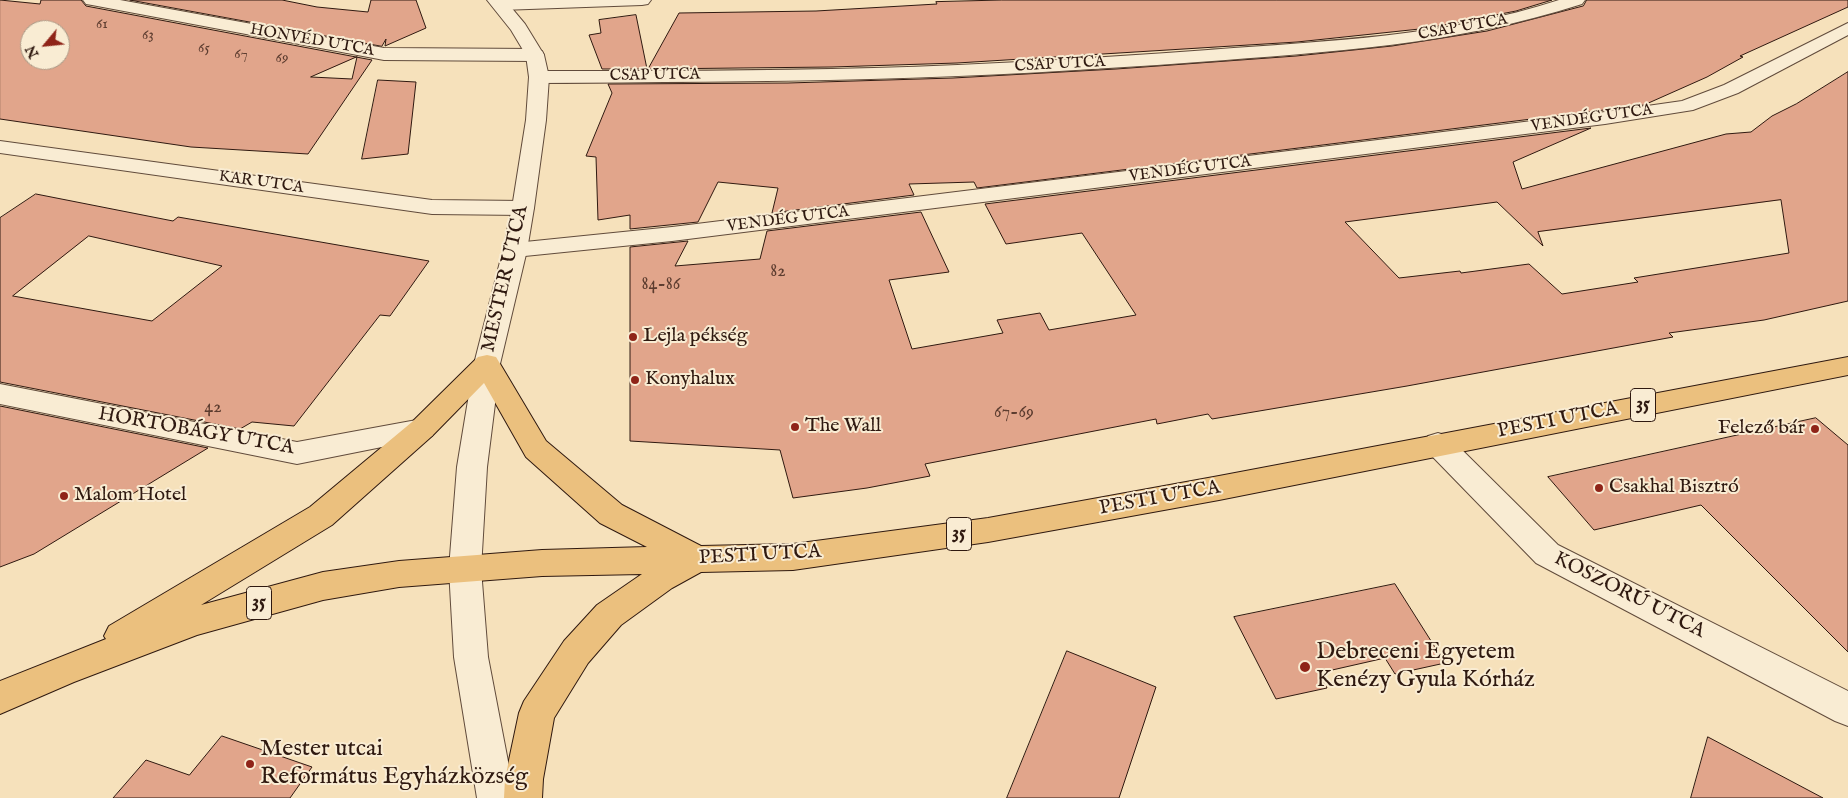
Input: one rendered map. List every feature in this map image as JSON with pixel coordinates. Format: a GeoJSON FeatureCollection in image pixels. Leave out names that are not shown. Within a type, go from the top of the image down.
{"type":"FeatureCollection","features":[{"type":"Feature","properties":{"kind":"main road"},"geometry":{"type":"LineString","coordinates":[[62,671],[321,516],[422,429],[487,364],[536,449],[611,514],[698,559]]}},
{"type":"Feature","properties":{"kind":"main road","name":"PESTI UTCA"},"geometry":{"type":"LineString","coordinates":[[465,570],[542,563],[793,557],[988,530],[1219,488],[1848,366]]}},
{"type":"Feature","properties":{"kind":"main road"},"geometry":{"type":"LineString","coordinates":[[523,798],[524,779],[537,712],[576,652],[610,615],[660,578],[698,559]]}},
{"type":"Feature","properties":{"kind":"main road","name":"35"},"geometry":{"type":"LineString","coordinates":[[0,698],[62,671],[194,622],[323,586],[399,574],[465,570]]}},
{"type":"Feature","properties":{"kind":"street","name":"HONVÉD UTCA"},"geometry":{"type":"LineString","coordinates":[[92,0],[384,54],[535,55]]}},
{"type":"Feature","properties":{"kind":"street"},"geometry":{"type":"LineString","coordinates":[[499,3],[642,0]]}},
{"type":"Feature","properties":{"kind":"street","name":"CSAP UTCA"},"geometry":{"type":"LineString","coordinates":[[538,77],[922,72],[1166,59],[1393,40],[1471,30],[1524,17],[1576,0]]}},
{"type":"Feature","properties":{"kind":"street","name":"MESTER UTCA"},"geometry":{"type":"LineString","coordinates":[[496,798],[471,657],[465,570],[472,466],[487,364],[515,250],[523,208],[536,120],[538,77],[535,55],[499,3]]}},
{"type":"Feature","properties":{"kind":"street","name":"VENDÉG UTCA"},"geometry":{"type":"LineString","coordinates":[[515,250],[712,229],[1576,122],[1686,106],[1746,82],[1848,28]]}},
{"type":"Feature","properties":{"kind":"street","name":"KAR UTCA"},"geometry":{"type":"LineString","coordinates":[[0,147],[432,207],[523,208]]}},
{"type":"Feature","properties":{"kind":"street","name":"HORTOBÁGY UTCA"},"geometry":{"type":"LineString","coordinates":[[0,394],[297,453],[422,429]]}},
{"type":"Feature","properties":{"kind":"street","name":"KOSZORÚ UTCA"},"geometry":{"type":"LineString","coordinates":[[1438,444],[1547,554],[1848,709]]}},
{"type":"Feature","properties":{"kind":"building"},"geometry":{"type":"Polygon","coordinates":[[[0,0],[40,4],[41,0],[81,0],[86,6],[357,57],[372,60],[308,154],[191,147],[0,119],[0,0]],[[357,57],[311,77],[352,79],[357,57]]]}},
{"type":"Feature","properties":{"kind":"building"},"geometry":{"type":"Polygon","coordinates":[[[130,0],[282,0],[317,7],[368,12],[371,0],[416,0],[426,28],[385,46],[386,39],[382,46],[130,0]]]}},
{"type":"Feature","properties":{"kind":"building"},"geometry":{"type":"Polygon","coordinates":[[[1002,0],[1552,0],[1516,11],[1429,28],[1297,42],[957,63],[832,67],[648,69],[679,13],[816,11],[937,4],[936,2],[1002,0]]]}},
{"type":"Feature","properties":{"kind":"building"},"geometry":{"type":"Polygon","coordinates":[[[1587,0],[1848,0],[1848,7],[1740,56],[1743,57],[1707,77],[1644,105],[977,188],[974,182],[909,184],[914,195],[772,213],[778,188],[718,182],[698,222],[630,229],[630,215],[598,220],[596,157],[586,156],[612,93],[608,84],[788,83],[953,78],[1296,56],[1392,46],[1487,31],[1583,6],[1587,0]]]}},
{"type":"Feature","properties":{"kind":"building"},"geometry":{"type":"Polygon","coordinates":[[[636,15],[647,69],[602,69],[589,35],[601,33],[599,20],[636,15]]]}},
{"type":"Feature","properties":{"kind":"building"},"geometry":{"type":"Polygon","coordinates":[[[1848,72],[1848,301],[1764,320],[1669,333],[1673,337],[1407,386],[1212,419],[1208,414],[1157,424],[1156,419],[925,464],[930,476],[867,488],[793,498],[780,450],[630,441],[630,247],[688,241],[675,266],[760,259],[767,231],[921,212],[949,272],[889,280],[912,349],[1003,333],[997,320],[1040,313],[1049,330],[1136,315],[1082,233],[1006,244],[985,204],[1591,128],[1513,162],[1522,189],[1726,134],[1751,132],[1772,116],[1796,104],[1848,72]],[[1781,200],[1538,232],[1543,246],[1497,202],[1345,222],[1399,278],[1460,271],[1461,273],[1529,264],[1562,294],[1638,282],[1634,278],[1789,253],[1781,200]]]}},
{"type":"Feature","properties":{"kind":"building"},"geometry":{"type":"Polygon","coordinates":[[[378,80],[416,82],[408,154],[362,159],[378,80]]]}},
{"type":"Feature","properties":{"kind":"building"},"geometry":{"type":"Polygon","coordinates":[[[36,194],[173,221],[178,217],[429,261],[390,316],[380,315],[294,426],[252,422],[240,429],[0,382],[0,218],[36,194]],[[89,236],[13,296],[152,321],[222,266],[89,236]]]}},
{"type":"Feature","properties":{"kind":"building","name":"Malom Hotel"},"geometry":{"type":"Polygon","coordinates":[[[0,406],[208,448],[34,554],[0,567],[0,406]]]}},
{"type":"Feature","properties":{"kind":"building"},"geometry":{"type":"Polygon","coordinates":[[[1816,418],[1848,445],[1848,652],[1701,505],[1594,530],[1548,477],[1816,418]]]}},
{"type":"Feature","properties":{"kind":"building"},"geometry":{"type":"Polygon","coordinates":[[[1395,584],[1445,663],[1395,674],[1385,658],[1319,673],[1327,688],[1276,699],[1234,617],[1395,584]]]}},
{"type":"Feature","properties":{"kind":"building"},"geometry":{"type":"Polygon","coordinates":[[[1067,651],[1156,687],[1119,798],[1007,798],[1067,651]]]}},
{"type":"Feature","properties":{"kind":"building","name":"Mester utcai Református Egyházközség"},"geometry":{"type":"Polygon","coordinates":[[[222,736],[312,767],[290,798],[113,798],[146,760],[189,775],[222,736]]]}},
{"type":"Feature","properties":{"kind":"building"},"geometry":{"type":"Polygon","coordinates":[[[1708,737],[1823,798],[1691,798],[1708,737]]]}},
{"type":"Feature","properties":{"kind":"place","name":"Lejla pékség"},"geometry":{"type":"Point","coordinates":[633,337]}},
{"type":"Feature","properties":{"kind":"place","name":"Konyhalux"},"geometry":{"type":"Point","coordinates":[635,380]}},
{"type":"Feature","properties":{"kind":"place","name":"The Wall"},"geometry":{"type":"Point","coordinates":[795,427]}},
{"type":"Feature","properties":{"kind":"place","name":"Felező bár"},"geometry":{"type":"Point","coordinates":[1815,429]}},
{"type":"Feature","properties":{"kind":"place","name":"Csakhal Bisztró"},"geometry":{"type":"Point","coordinates":[1599,488]}},
{"type":"Feature","properties":{"kind":"place","name":"Malom Hotel"},"geometry":{"type":"Point","coordinates":[64,496]}},
{"type":"Feature","properties":{"kind":"place","name":"Debreceni Egyetem Kenézy Gyula Kórház"},"geometry":{"type":"Point","coordinates":[1305,667]}},
{"type":"Feature","properties":{"kind":"place","name":"Mester utcai Református Egyházközség"},"geometry":{"type":"Point","coordinates":[250,764]}}]}
